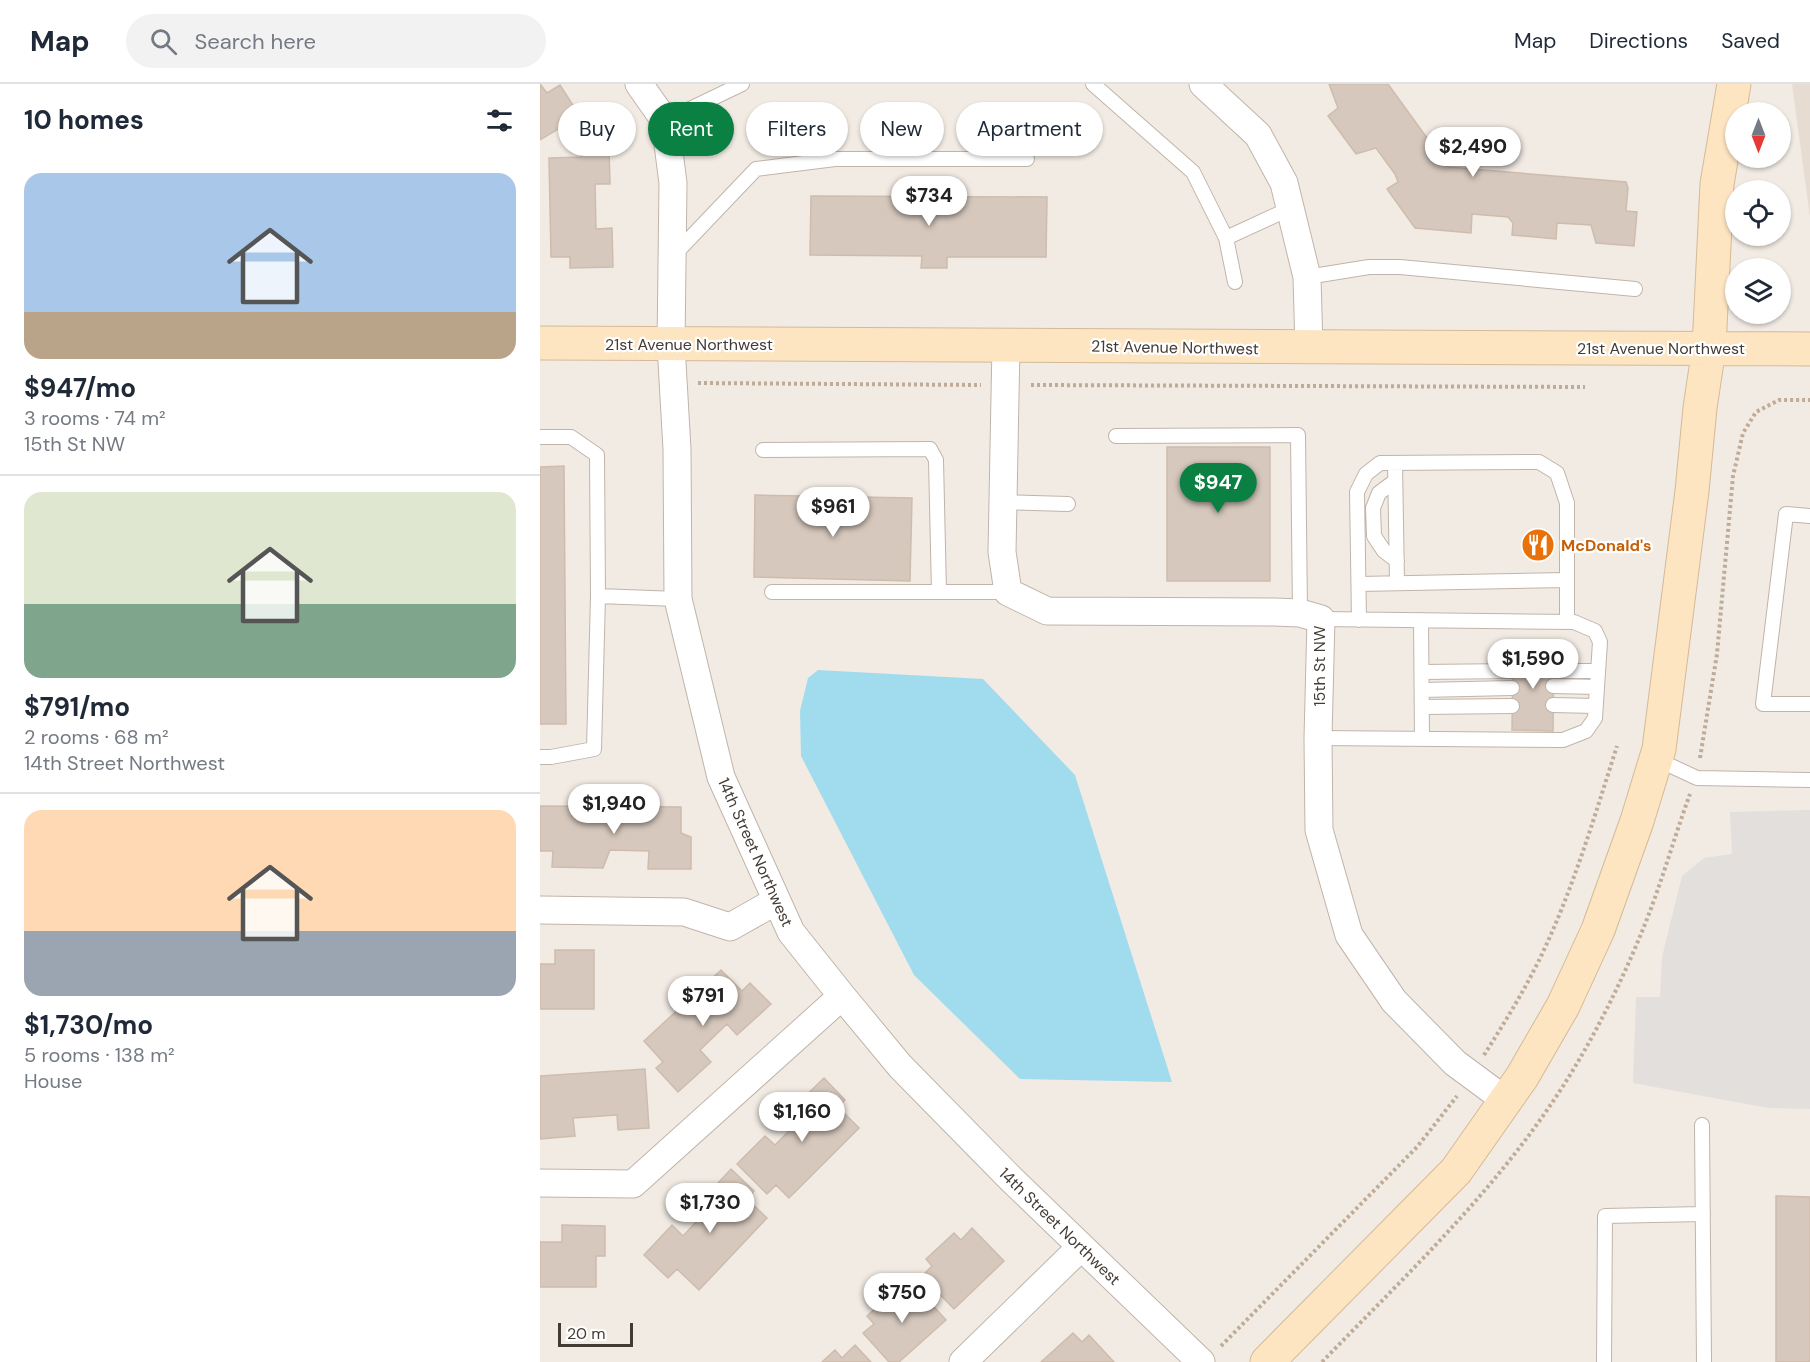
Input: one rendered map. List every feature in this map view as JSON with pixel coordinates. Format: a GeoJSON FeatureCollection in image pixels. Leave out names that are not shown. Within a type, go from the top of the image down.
{"type":"FeatureCollection","features":[{"type":"Feature","properties":{"kind":"street","name":"14th Street Northwest"},"geometry":{"type":"LineString","coordinates":[[639,84],[652,102]]}},
{"type":"Feature","properties":{"kind":"street"},"geometry":{"type":"LineString","coordinates":[[1203,84],[1258,135],[1284,183],[1307,277],[1308,348]]}},
{"type":"Feature","properties":{"kind":"street"},"geometry":{"type":"LineString","coordinates":[[1267,1362],[1456,1171],[1522,1077],[1563,1006],[1599,930],[1637,821],[1656,759],[1662,725],[1709,348],[1717,184],[1734,84]]}},
{"type":"Feature","properties":{"kind":"street","name":"14th Street Northwest"},"geometry":{"type":"LineString","coordinates":[[670,156],[673,183],[671,345],[677,449],[678,599],[721,777],[791,932],[842,996],[900,1066],[1011,1179],[1200,1362]]}},
{"type":"Feature","properties":{"kind":"street","name":"21st Avenue Northwest"},"geometry":{"type":"LineString","coordinates":[[540,343],[1810,349]]}},
{"type":"Feature","properties":{"kind":"street"},"geometry":{"type":"LineString","coordinates":[[1006,345],[1002,552],[1008,592]]}},
{"type":"Feature","properties":{"kind":"street","name":"15th St NW"},"geometry":{"type":"LineString","coordinates":[[1008,592],[1047,611],[1310,616],[1318,738],[1319,830],[1349,935],[1394,1001],[1455,1063],[1505,1100]]}},
{"type":"Feature","properties":{"kind":"street"},"geometry":{"type":"LineString","coordinates":[[540,910],[684,912],[730,927],[776,901]]}},
{"type":"Feature","properties":{"kind":"street"},"geometry":{"type":"LineString","coordinates":[[540,1183],[633,1184],[842,996]]}},
{"type":"Feature","properties":{"kind":"street"},"geometry":{"type":"LineString","coordinates":[[963,1362],[1081,1247]]}},
{"type":"Feature","properties":{"kind":"lane"},"geometry":{"type":"LineString","coordinates":[[705,102],[742,84]]}},
{"type":"Feature","properties":{"kind":"lane"},"geometry":{"type":"LineString","coordinates":[[1097,85],[1193,172],[1226,238],[1235,282]]}},
{"type":"Feature","properties":{"kind":"lane"},"geometry":{"type":"LineString","coordinates":[[672,256],[756,169],[836,159],[1027,159]]}},
{"type":"Feature","properties":{"kind":"lane"},"geometry":{"type":"LineString","coordinates":[[1226,238],[1291,208]]}},
{"type":"Feature","properties":{"kind":"lane"},"geometry":{"type":"LineString","coordinates":[[1307,277],[1369,267],[1400,267],[1635,289]]}},
{"type":"Feature","properties":{"kind":"lane"},"geometry":{"type":"LineString","coordinates":[[1116,436],[1298,435],[1310,616],[1359,620],[1574,622],[1595,631],[1600,642],[1595,718],[1586,732],[1563,740],[1318,738]]}},
{"type":"Feature","properties":{"kind":"lane"},"geometry":{"type":"LineString","coordinates":[[540,437],[571,437],[597,455],[598,596],[594,748],[551,757],[540,757]]}},
{"type":"Feature","properties":{"kind":"lane"},"geometry":{"type":"LineString","coordinates":[[763,450],[930,449],[936,460],[939,592]]}},
{"type":"Feature","properties":{"kind":"lane"},"geometry":{"type":"LineString","coordinates":[[1359,620],[1357,492],[1366,474],[1380,463],[1539,462],[1557,473],[1567,503],[1567,622]]}},
{"type":"Feature","properties":{"kind":"lane"},"geometry":{"type":"LineString","coordinates":[[1395,463],[1397,582]]}},
{"type":"Feature","properties":{"kind":"lane"},"geometry":{"type":"LineString","coordinates":[[1395,481],[1379,493],[1373,508],[1374,536],[1384,551],[1397,561]]}},
{"type":"Feature","properties":{"kind":"lane"},"geometry":{"type":"LineString","coordinates":[[1003,502],[1068,504]]}},
{"type":"Feature","properties":{"kind":"lane"},"geometry":{"type":"LineString","coordinates":[[1810,516],[1786,514],[1763,704],[1810,704]]}},
{"type":"Feature","properties":{"kind":"lane"},"geometry":{"type":"LineString","coordinates":[[1359,584],[1567,580]]}},
{"type":"Feature","properties":{"kind":"lane"},"geometry":{"type":"LineString","coordinates":[[772,592],[1008,592]]}},
{"type":"Feature","properties":{"kind":"lane"},"geometry":{"type":"LineString","coordinates":[[598,596],[678,599]]}},
{"type":"Feature","properties":{"kind":"lane"},"geometry":{"type":"LineString","coordinates":[[1421,620],[1422,739]]}},
{"type":"Feature","properties":{"kind":"lane"},"geometry":{"type":"LineString","coordinates":[[1422,672],[1513,671]]}},
{"type":"Feature","properties":{"kind":"lane"},"geometry":{"type":"LineString","coordinates":[[1554,671],[1598,671]]}},
{"type":"Feature","properties":{"kind":"lane"},"geometry":{"type":"LineString","coordinates":[[1553,686],[1597,687]]}},
{"type":"Feature","properties":{"kind":"lane"},"geometry":{"type":"LineString","coordinates":[[1422,690],[1512,688]]}},
{"type":"Feature","properties":{"kind":"lane"},"geometry":{"type":"LineString","coordinates":[[1553,705],[1595,706]]}},
{"type":"Feature","properties":{"kind":"lane"},"geometry":{"type":"LineString","coordinates":[[1422,707],[1512,706]]}},
{"type":"Feature","properties":{"kind":"lane"},"geometry":{"type":"LineString","coordinates":[[1656,759],[1696,778],[1810,780]]}},
{"type":"Feature","properties":{"kind":"lane"},"geometry":{"type":"LineString","coordinates":[[1702,1125],[1704,1362]]}},
{"type":"Feature","properties":{"kind":"lane"},"geometry":{"type":"LineString","coordinates":[[1604,1362],[1605,1216],[1703,1214]]}},
{"type":"Feature","properties":{"kind":"path"},"geometry":{"type":"LineString","coordinates":[[673,383],[1585,387]]}},
{"type":"Feature","properties":{"kind":"path"},"geometry":{"type":"LineString","coordinates":[[1696,778],[1717,654],[1733,476],[1743,433],[1756,412],[1779,400],[1810,400]]}},
{"type":"Feature","properties":{"kind":"shaded area"},"geometry":{"type":"Polygon","coordinates":[[[1792,84],[1810,84],[1810,217],[1792,84]]]}},
{"type":"Feature","properties":{"kind":"shaded area"},"geometry":{"type":"Polygon","coordinates":[[[1810,810],[1810,1109],[1768,1108],[1633,1083],[1636,997],[1660,997],[1662,957],[1682,876],[1704,858],[1732,854],[1730,812],[1810,810]]]}},
{"type":"Feature","properties":{"kind":"water"},"geometry":{"type":"Polygon","coordinates":[[[818,670],[983,679],[1075,775],[1172,1082],[1020,1079],[914,975],[801,756],[800,711],[808,678],[818,670]]]}},
{"type":"Feature","properties":{"kind":"building"},"geometry":{"type":"Polygon","coordinates":[[[540,84],[547,93],[560,85],[571,102],[558,102],[558,129],[540,140],[540,84]]]}},
{"type":"Feature","properties":{"kind":"building"},"geometry":{"type":"Polygon","coordinates":[[[1329,84],[1388,84],[1448,167],[1626,182],[1628,188],[1626,211],[1637,212],[1634,246],[1596,243],[1591,225],[1557,223],[1556,239],[1512,235],[1513,223],[1508,217],[1472,214],[1471,233],[1415,228],[1387,189],[1398,182],[1395,174],[1376,148],[1356,154],[1328,116],[1338,108],[1329,84]]]}},
{"type":"Feature","properties":{"kind":"building"},"geometry":{"type":"Polygon","coordinates":[[[609,156],[610,184],[595,184],[596,229],[612,228],[613,267],[570,268],[570,257],[551,257],[549,158],[609,156]]]}},
{"type":"Feature","properties":{"kind":"building"},"geometry":{"type":"Polygon","coordinates":[[[811,196],[1047,197],[1046,257],[947,257],[947,268],[921,268],[922,256],[810,255],[811,196]]]}},
{"type":"Feature","properties":{"kind":"building"},"geometry":{"type":"Polygon","coordinates":[[[1167,447],[1270,447],[1270,581],[1167,581],[1167,447]]]}},
{"type":"Feature","properties":{"kind":"building"},"geometry":{"type":"Polygon","coordinates":[[[564,466],[566,724],[540,724],[540,467],[564,466]]]}},
{"type":"Feature","properties":{"kind":"building"},"geometry":{"type":"Polygon","coordinates":[[[755,495],[912,498],[910,581],[754,577],[755,495]]]}},
{"type":"Feature","properties":{"kind":"building"},"geometry":{"type":"Polygon","coordinates":[[[1513,648],[1554,649],[1553,731],[1512,730],[1513,648]]]}},
{"type":"Feature","properties":{"kind":"building"},"geometry":{"type":"Polygon","coordinates":[[[540,806],[681,807],[681,833],[691,837],[691,869],[648,869],[649,851],[610,850],[603,868],[552,867],[553,851],[540,851],[540,806]]]}},
{"type":"Feature","properties":{"kind":"building"},"geometry":{"type":"Polygon","coordinates":[[[555,950],[594,950],[594,1009],[540,1009],[540,964],[555,964],[555,950]]]}},
{"type":"Feature","properties":{"kind":"building"},"geometry":{"type":"Polygon","coordinates":[[[721,970],[742,991],[750,983],[771,1004],[737,1035],[727,1024],[700,1050],[711,1062],[678,1092],[656,1068],[663,1062],[644,1041],[721,970]]]}},
{"type":"Feature","properties":{"kind":"building"},"geometry":{"type":"Polygon","coordinates":[[[645,1069],[649,1128],[618,1130],[617,1115],[573,1118],[575,1136],[540,1139],[540,1076],[645,1069]]]}},
{"type":"Feature","properties":{"kind":"building"},"geometry":{"type":"Polygon","coordinates":[[[824,1078],[845,1100],[838,1107],[859,1128],[789,1198],[776,1185],[767,1194],[737,1164],[765,1136],[775,1145],[804,1116],[794,1107],[824,1078]]]}},
{"type":"Feature","properties":{"kind":"building"},"geometry":{"type":"Polygon","coordinates":[[[731,1169],[754,1191],[747,1199],[767,1218],[699,1290],[677,1269],[668,1278],[644,1255],[672,1225],[683,1236],[711,1206],[703,1199],[731,1169]]]}},
{"type":"Feature","properties":{"kind":"building"},"geometry":{"type":"Polygon","coordinates":[[[1776,1196],[1810,1197],[1810,1362],[1776,1362],[1776,1196]]]}},
{"type":"Feature","properties":{"kind":"building"},"geometry":{"type":"Polygon","coordinates":[[[562,1225],[605,1226],[605,1256],[596,1256],[596,1287],[540,1287],[540,1242],[562,1242],[562,1225]]]}},
{"type":"Feature","properties":{"kind":"building"},"geometry":{"type":"Polygon","coordinates":[[[972,1228],[1004,1261],[954,1309],[922,1276],[932,1266],[926,1259],[954,1233],[961,1240],[972,1228]]]}},
{"type":"Feature","properties":{"kind":"building"},"geometry":{"type":"Polygon","coordinates":[[[914,1285],[946,1320],[899,1362],[889,1362],[863,1333],[874,1324],[867,1316],[895,1291],[900,1296],[914,1285]]]}},
{"type":"Feature","properties":{"kind":"building"},"geometry":{"type":"Polygon","coordinates":[[[1073,1333],[1082,1342],[1089,1335],[1114,1362],[1041,1362],[1073,1333]]]}},
{"type":"Feature","properties":{"kind":"building"},"geometry":{"type":"Polygon","coordinates":[[[855,1345],[871,1362],[822,1362],[835,1350],[842,1358],[855,1345]]]}},
{"type":"Feature","properties":{"kind":"place","name":"McDonald's"},"geometry":{"type":"Point","coordinates":[1538,545]}}]}
